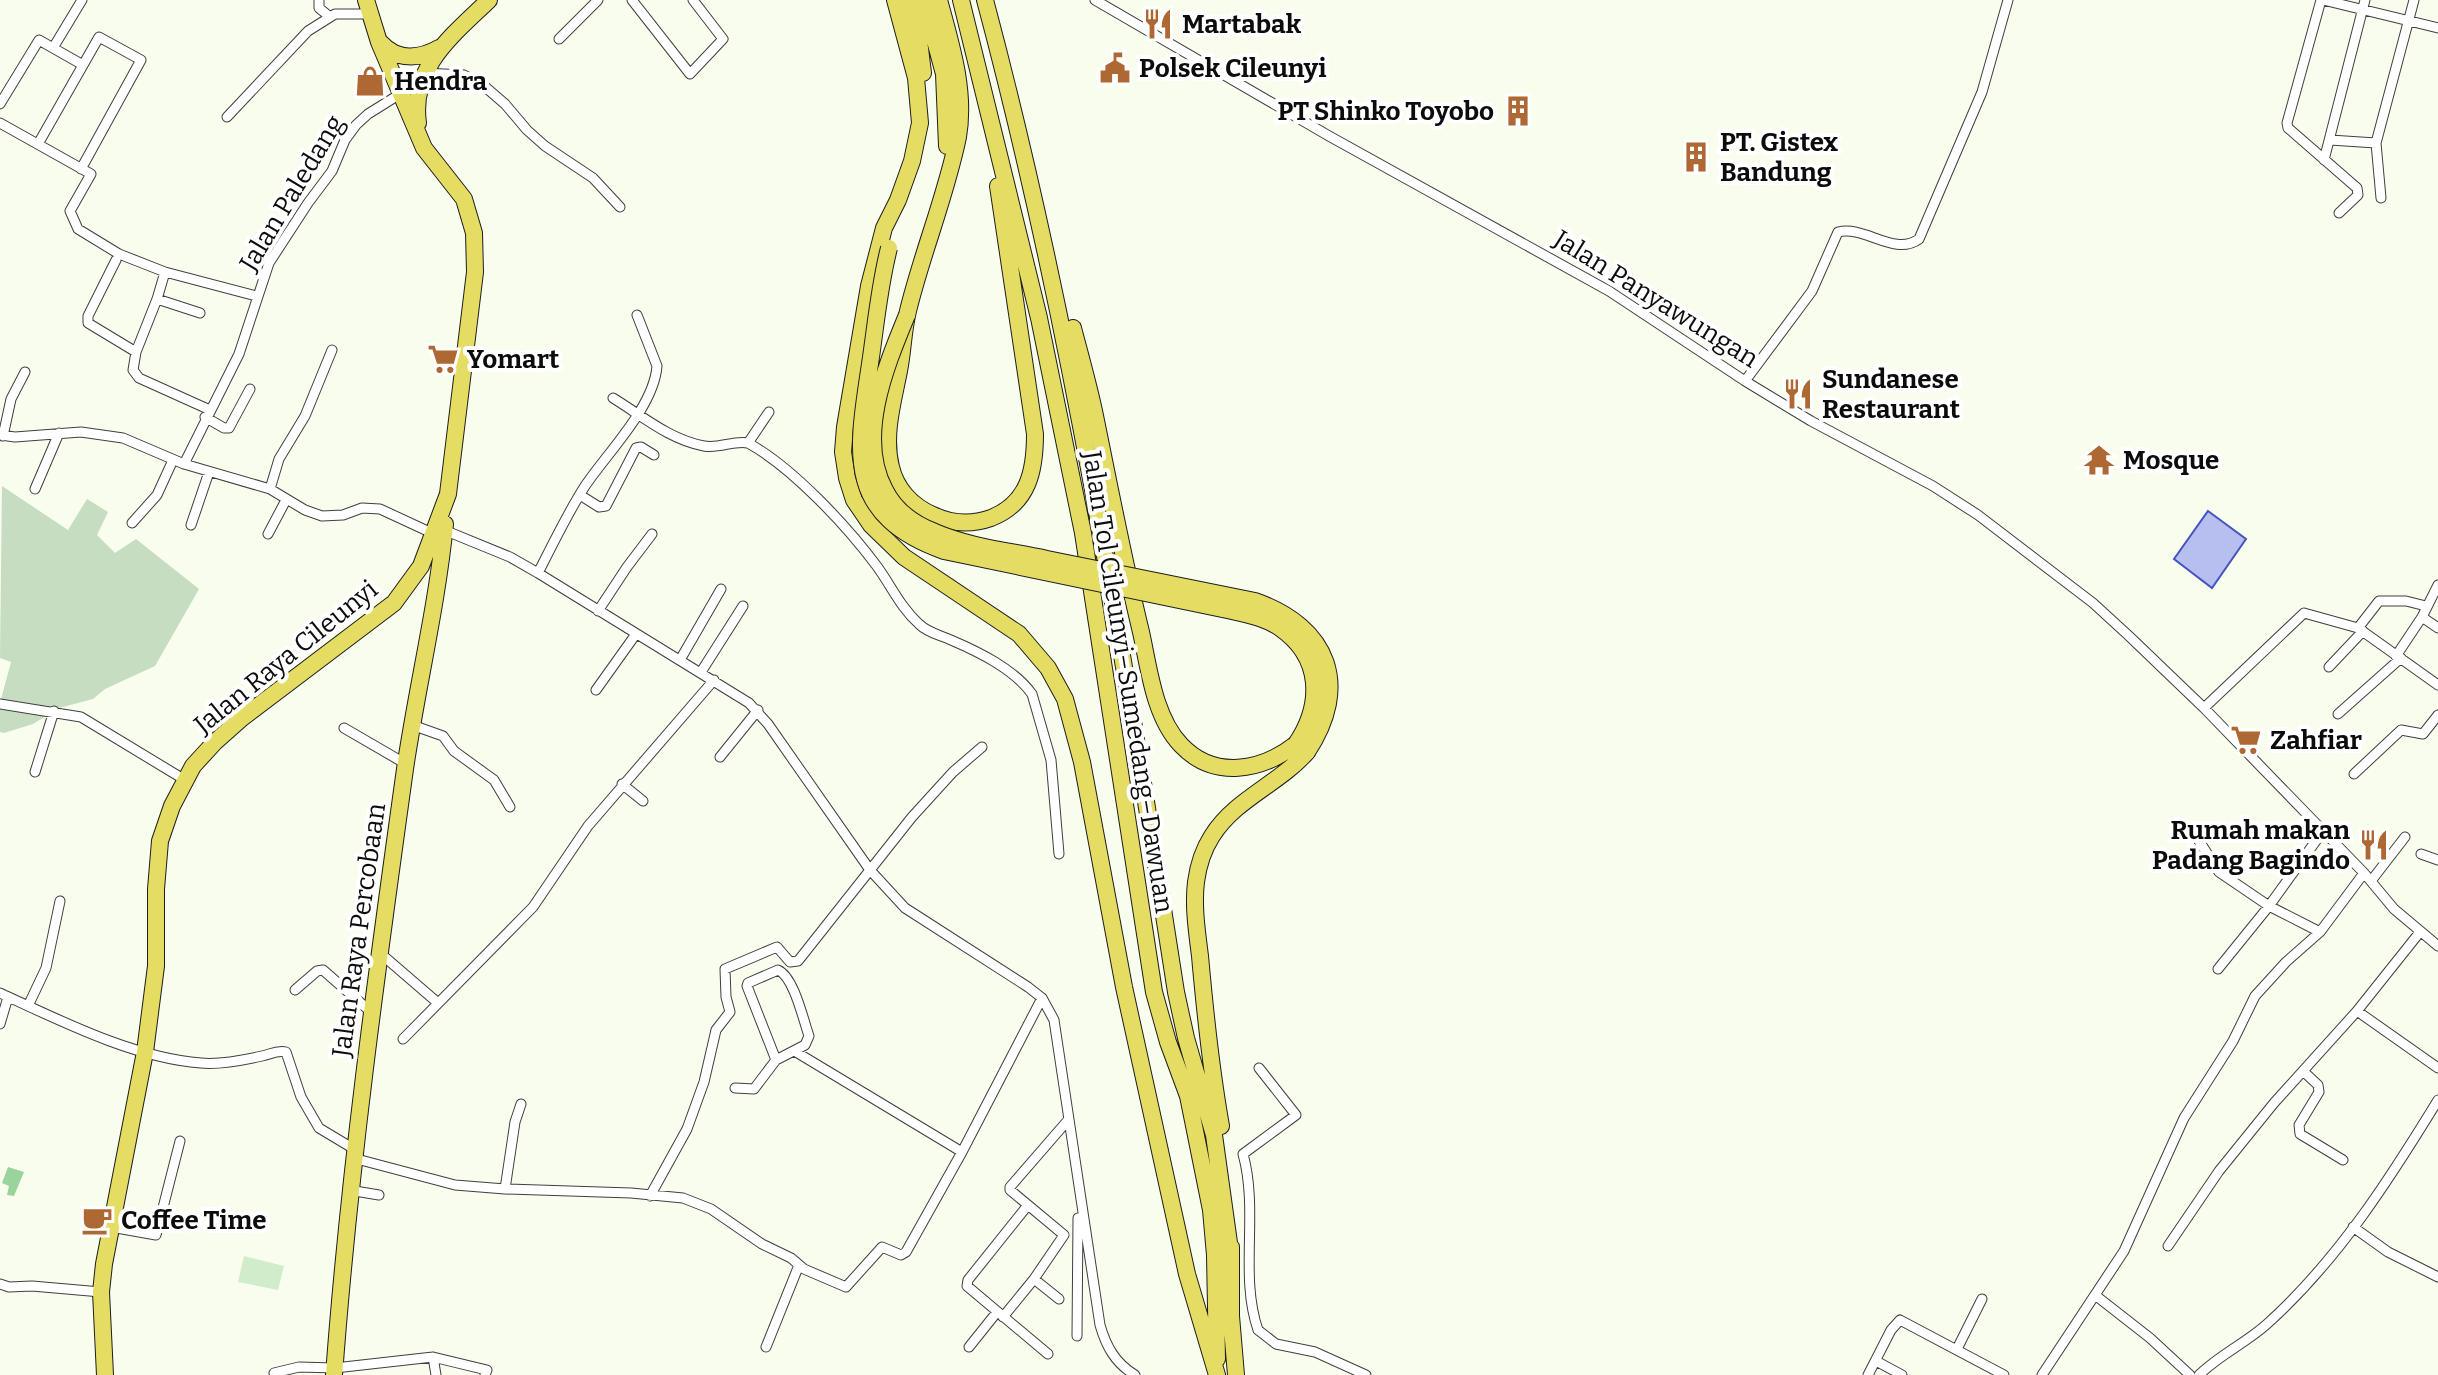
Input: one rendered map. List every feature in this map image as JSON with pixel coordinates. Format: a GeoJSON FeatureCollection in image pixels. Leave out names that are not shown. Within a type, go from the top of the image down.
{"type":"FeatureCollection","features":[{"type":"Feature","properties":{"kind":"highway"},"geometry":{"type":"LineString","coordinates":[[424,148],[416,106],[424,73],[441,47],[489,0]]}},
{"type":"Feature","properties":{"kind":"highway"},"geometry":{"type":"LineString","coordinates":[[895,0],[916,78],[920,123]]}},
{"type":"Feature","properties":{"kind":"highway"},"geometry":{"type":"LineString","coordinates":[[908,0],[922,60],[920,123],[912,161],[898,200],[879,289],[861,421],[860,459],[872,497],[903,532],[944,551],[1232,611],[1277,626],[1295,640],[1307,656],[1313,675],[1313,709],[1302,748]]}},
{"type":"Feature","properties":{"kind":"highway"},"geometry":{"type":"LineString","coordinates":[[924,0],[947,95],[946,159],[939,203]]}},
{"type":"Feature","properties":{"kind":"highway"},"geometry":{"type":"LineString","coordinates":[[939,0],[959,87],[960,120],[907,315],[888,367],[874,429],[877,471],[885,491],[897,508],[914,522],[962,542],[1277,608],[1309,633],[1328,671],[1328,711],[1321,732],[1302,748],[1286,773],[1227,816],[1201,859],[1196,883],[1195,908],[1203,989],[1219,1116],[1234,1200],[1231,1316],[1236,1375]]}},
{"type":"Feature","properties":{"kind":"highway","name":"Jalan Tol Cileunyi–Sumedang–Dawuan"},"geometry":{"type":"LineString","coordinates":[[961,0],[1039,318],[1083,533],[1154,992],[1188,1096],[1211,1210],[1217,1375]]}},
{"type":"Feature","properties":{"kind":"highway"},"geometry":{"type":"LineString","coordinates":[[985,0],[1011,94],[1150,671],[1169,729],[1191,754],[1210,764],[1230,769],[1267,763],[1302,748]]}},
{"type":"Feature","properties":{"kind":"highway"},"geometry":{"type":"LineString","coordinates":[[368,7],[379,42],[424,148]]}},
{"type":"Feature","properties":{"kind":"highway"},"geometry":{"type":"LineString","coordinates":[[379,42],[390,52],[406,57],[424,56],[441,47]]}},
{"type":"Feature","properties":{"kind":"highway"},"geometry":{"type":"LineString","coordinates":[[907,315],[888,432],[891,470],[909,500],[924,511],[962,523],[981,522],[1013,505],[1025,492],[1035,457],[1035,434],[981,75]]}},
{"type":"Feature","properties":{"kind":"highway","name":"Jalan Raya Percobaan"},"geometry":{"type":"LineString","coordinates":[[335,1372],[353,1153],[406,764],[436,595],[439,532],[448,494],[475,272],[475,249],[464,199],[424,148]]}},
{"type":"Feature","properties":{"kind":"highway"},"geometry":{"type":"LineString","coordinates":[[898,200],[887,220],[876,258],[849,400],[843,452],[847,478],[854,500],[871,525],[904,557],[1019,634],[1048,668],[1065,699],[1080,750],[1127,1001],[1187,1274],[1217,1375]]}},
{"type":"Feature","properties":{"kind":"highway","name":"Jalan Tol Cileunyi–Sumedang–Dawuan"},"geometry":{"type":"LineString","coordinates":[[1085,407],[1176,992],[1214,1135],[1231,1257]]}},
{"type":"Feature","properties":{"kind":"highway","name":"Jalan Raya Cileunyi"},"geometry":{"type":"LineString","coordinates":[[105,1375],[101,1292],[104,1264],[145,1052],[156,966],[160,841],[172,806],[185,780],[215,742],[394,603],[409,585],[439,532]]}},
{"type":"Feature","properties":{"kind":"highway"},"geometry":{"type":"LineString","coordinates":[[409,585],[427,586],[436,595]]}},
{"type":"Feature","properties":{"kind":"street"},"geometry":{"type":"LineString","coordinates":[[53,48],[82,0]]}},
{"type":"Feature","properties":{"kind":"street"},"geometry":{"type":"LineString","coordinates":[[319,0],[319,8],[330,17]]}},
{"type":"Feature","properties":{"kind":"street"},"geometry":{"type":"LineString","coordinates":[[559,39],[598,0]]}},
{"type":"Feature","properties":{"kind":"street"},"geometry":{"type":"LineString","coordinates":[[632,0],[690,74],[723,39],[693,0]]}},
{"type":"Feature","properties":{"kind":"street","name":"Jalan Panyawungan"},"geometry":{"type":"LineString","coordinates":[[1095,0],[1329,136],[1609,291],[1745,381],[1811,421],[1933,486],[1978,515],[2093,603],[2204,708],[2394,909],[2438,946]]}},
{"type":"Feature","properties":{"kind":"street"},"geometry":{"type":"LineString","coordinates":[[1745,381],[1812,291],[1838,232],[1850,231],[1903,246],[1919,239],[1982,92],[2008,0]]}},
{"type":"Feature","properties":{"kind":"street"},"geometry":{"type":"LineString","coordinates":[[2339,213],[2359,191],[2288,128],[2287,123],[2322,0],[2438,28]]}},
{"type":"Feature","properties":{"kind":"street"},"geometry":{"type":"LineString","coordinates":[[2324,160],[2365,0]]}},
{"type":"Feature","properties":{"kind":"street"},"geometry":{"type":"LineString","coordinates":[[2381,198],[2376,143],[2414,0]]}},
{"type":"Feature","properties":{"kind":"street"},"geometry":{"type":"LineString","coordinates":[[227,117],[308,31],[330,17],[368,7]]}},
{"type":"Feature","properties":{"kind":"street"},"geometry":{"type":"LineString","coordinates":[[38,144],[99,37],[141,60],[81,169]]}},
{"type":"Feature","properties":{"kind":"street"},"geometry":{"type":"LineString","coordinates":[[0,104],[39,40],[83,65]]}},
{"type":"Feature","properties":{"kind":"street"},"geometry":{"type":"LineString","coordinates":[[424,73],[464,75],[483,85],[545,146],[593,178],[620,207]]}},
{"type":"Feature","properties":{"kind":"street","name":"Jalan Paledang"},"geometry":{"type":"LineString","coordinates":[[184,464],[239,354],[269,263],[332,171],[345,140],[368,114],[400,94]]}},
{"type":"Feature","properties":{"kind":"street"},"geometry":{"type":"LineString","coordinates":[[0,123],[91,174],[70,211],[78,229],[119,254],[165,272],[256,296]]}},
{"type":"Feature","properties":{"kind":"street"},"geometry":{"type":"LineString","coordinates":[[2330,140],[2376,143]]}},
{"type":"Feature","properties":{"kind":"street"},"geometry":{"type":"LineString","coordinates":[[116,260],[88,316],[88,323],[136,352]]}},
{"type":"Feature","properties":{"kind":"street"},"geometry":{"type":"LineString","coordinates":[[165,272],[136,352],[133,370],[139,378],[208,414],[224,428],[229,428],[250,389]]}},
{"type":"Feature","properties":{"kind":"street"},"geometry":{"type":"LineString","coordinates":[[157,299],[200,313]]}},
{"type":"Feature","properties":{"kind":"street"},"geometry":{"type":"LineString","coordinates":[[538,573],[580,495],[638,415],[656,374],[657,366],[637,315]]}},
{"type":"Feature","properties":{"kind":"street"},"geometry":{"type":"LineString","coordinates":[[270,489],[279,459],[305,416],[332,350]]}},
{"type":"Feature","properties":{"kind":"street"},"geometry":{"type":"LineString","coordinates":[[25,372],[11,399],[2,436],[81,432],[123,438],[184,464],[270,489],[322,516],[343,515],[362,508],[380,509],[510,557],[714,680],[758,710],[870,870],[911,913],[1042,998],[1054,1020],[1100,1325],[1106,1345],[1118,1362],[1135,1375]]}},
{"type":"Feature","properties":{"kind":"street"},"geometry":{"type":"LineString","coordinates":[[613,398],[668,432],[706,447],[748,443],[771,456],[848,530],[883,575],[897,600],[922,627],[979,653],[1026,685],[1032,694],[1051,760],[1059,854]]}},
{"type":"Feature","properties":{"kind":"street"},"geometry":{"type":"LineString","coordinates":[[748,443],[769,412]]}},
{"type":"Feature","properties":{"kind":"street"},"geometry":{"type":"LineString","coordinates":[[35,489],[59,433]]}},
{"type":"Feature","properties":{"kind":"street"},"geometry":{"type":"LineString","coordinates":[[580,495],[599,507],[606,506],[636,448],[641,447],[654,455]]}},
{"type":"Feature","properties":{"kind":"street"},"geometry":{"type":"LineString","coordinates":[[132,523],[157,495],[173,460]]}},
{"type":"Feature","properties":{"kind":"street"},"geometry":{"type":"LineString","coordinates":[[191,525],[209,472]]}},
{"type":"Feature","properties":{"kind":"street"},"geometry":{"type":"LineString","coordinates":[[268,534],[286,500]]}},
{"type":"Feature","properties":{"kind":"street"},"geometry":{"type":"LineString","coordinates":[[598,611],[652,534]]}},
{"type":"Feature","properties":{"kind":"street"},"geometry":{"type":"LineString","coordinates":[[2338,714],[2399,657],[2438,585]]}},
{"type":"Feature","properties":{"kind":"street"},"geometry":{"type":"LineString","coordinates":[[680,660],[721,589]]}},
{"type":"Feature","properties":{"kind":"street"},"geometry":{"type":"LineString","coordinates":[[2329,667],[2361,630],[2379,601],[2406,601],[2426,606]]}},
{"type":"Feature","properties":{"kind":"street"},"geometry":{"type":"LineString","coordinates":[[701,672],[743,606]]}},
{"type":"Feature","properties":{"kind":"street"},"geometry":{"type":"LineString","coordinates":[[2204,708],[2302,613],[2361,630],[2438,685]]}},
{"type":"Feature","properties":{"kind":"street"},"geometry":{"type":"LineString","coordinates":[[2422,617],[2438,628]]}},
{"type":"Feature","properties":{"kind":"street"},"geometry":{"type":"LineString","coordinates":[[596,690],[636,634]]}},
{"type":"Feature","properties":{"kind":"street"},"geometry":{"type":"LineString","coordinates":[[403,1039],[533,907],[571,849],[622,784],[714,680]]}},
{"type":"Feature","properties":{"kind":"street"},"geometry":{"type":"LineString","coordinates":[[0,704],[81,717],[185,780]]}},
{"type":"Feature","properties":{"kind":"street"},"geometry":{"type":"LineString","coordinates":[[720,757],[758,710]]}},
{"type":"Feature","properties":{"kind":"street"},"geometry":{"type":"LineString","coordinates":[[35,772],[54,711]]}},
{"type":"Feature","properties":{"kind":"street"},"geometry":{"type":"LineString","coordinates":[[2354,774],[2401,730],[2423,734],[2438,715]]}},
{"type":"Feature","properties":{"kind":"street"},"geometry":{"type":"LineString","coordinates":[[412,725],[446,739],[454,751],[494,780],[510,807]]}},
{"type":"Feature","properties":{"kind":"street"},"geometry":{"type":"LineString","coordinates":[[344,728],[406,764]]}},
{"type":"Feature","properties":{"kind":"street"},"geometry":{"type":"LineString","coordinates":[[650,1196],[687,1129],[704,1082],[716,1030],[730,1012],[725,969],[777,947],[790,962],[798,961],[953,772],[982,747]]}},
{"type":"Feature","properties":{"kind":"street"},"geometry":{"type":"LineString","coordinates":[[622,784],[643,801]]}},
{"type":"Feature","properties":{"kind":"street"},"geometry":{"type":"LineString","coordinates":[[2218,969],[2269,906],[2323,831]]}},
{"type":"Feature","properties":{"kind":"street"},"geometry":{"type":"LineString","coordinates":[[2194,833],[2219,872],[2269,906],[2320,932]]}},
{"type":"Feature","properties":{"kind":"street"},"geometry":{"type":"LineString","coordinates":[[2042,1375],[2124,1251],[2184,1118],[2233,1041],[2255,996],[2286,962],[2320,932],[2405,837]]}},
{"type":"Feature","properties":{"kind":"street"},"geometry":{"type":"LineString","coordinates":[[2421,854],[2438,860]]}},
{"type":"Feature","properties":{"kind":"street"},"geometry":{"type":"LineString","coordinates":[[28,1006],[46,968],[60,901]]}},
{"type":"Feature","properties":{"kind":"street"},"geometry":{"type":"LineString","coordinates":[[2168,1246],[2219,1171],[2357,1011],[2420,932]]}},
{"type":"Feature","properties":{"kind":"street"},"geometry":{"type":"LineString","coordinates":[[380,953],[438,1003]]}},
{"type":"Feature","properties":{"kind":"street"},"geometry":{"type":"LineString","coordinates":[[295,990],[317,971],[323,970],[371,1012]]}},
{"type":"Feature","properties":{"kind":"street"},"geometry":{"type":"LineString","coordinates":[[735,1088],[754,1089],[776,1060],[796,1052],[805,1045],[809,1036],[790,981],[784,972],[778,970],[747,984],[776,1060]]}},
{"type":"Feature","properties":{"kind":"street"},"geometry":{"type":"LineString","coordinates":[[0,1024],[4,995],[145,1052],[205,1064],[286,1052],[301,1097],[319,1128],[353,1153],[455,1185],[683,1198],[711,1209],[815,1276],[846,1287],[882,1247],[903,1255],[962,1152],[1042,998]]}},
{"type":"Feature","properties":{"kind":"street"},"geometry":{"type":"LineString","coordinates":[[2357,1011],[2438,1068]]}},
{"type":"Feature","properties":{"kind":"street"},"geometry":{"type":"LineString","coordinates":[[796,1052],[962,1152]]}},
{"type":"Feature","properties":{"kind":"street"},"geometry":{"type":"LineString","coordinates":[[1259,1068],[1296,1115],[1243,1154],[1251,1196],[1251,1299],[1254,1320],[1267,1339],[1287,1347],[1315,1352],[1366,1375]]}},
{"type":"Feature","properties":{"kind":"street"},"geometry":{"type":"LineString","coordinates":[[2303,1071],[2318,1085],[2319,1092],[2299,1125],[2300,1134],[2343,1160]]}},
{"type":"Feature","properties":{"kind":"street"},"geometry":{"type":"LineString","coordinates":[[2095,1295],[2198,1374],[2266,1325],[2328,1262],[2389,1179],[2438,1100]]}},
{"type":"Feature","properties":{"kind":"street"},"geometry":{"type":"LineString","coordinates":[[505,1189],[515,1122],[521,1104]]}},
{"type":"Feature","properties":{"kind":"street"},"geometry":{"type":"LineString","coordinates":[[969,1347],[1034,1279],[1064,1235],[1010,1187],[1069,1119]]}},
{"type":"Feature","properties":{"kind":"street"},"geometry":{"type":"LineString","coordinates":[[111,1227],[156,1235],[180,1141]]}},
{"type":"Feature","properties":{"kind":"street"},"geometry":{"type":"LineString","coordinates":[[349,1190],[379,1195]]}},
{"type":"Feature","properties":{"kind":"street"},"geometry":{"type":"LineString","coordinates":[[1077,1336],[1078,1190]]}},
{"type":"Feature","properties":{"kind":"street"},"geometry":{"type":"LineString","coordinates":[[1028,1205],[967,1283],[1048,1354]]}},
{"type":"Feature","properties":{"kind":"street"},"geometry":{"type":"LineString","coordinates":[[2353,1227],[2388,1252],[2438,1277]]}},
{"type":"Feature","properties":{"kind":"street"},"geometry":{"type":"LineString","coordinates":[[766,1347],[799,1265]]}},
{"type":"Feature","properties":{"kind":"street"},"geometry":{"type":"LineString","coordinates":[[1034,1279],[1059,1299]]}},
{"type":"Feature","properties":{"kind":"street"},"geometry":{"type":"LineString","coordinates":[[0,1284],[101,1292]]}},
{"type":"Feature","properties":{"kind":"street"},"geometry":{"type":"LineString","coordinates":[[1957,1349],[1982,1299]]}},
{"type":"Feature","properties":{"kind":"street"},"geometry":{"type":"LineString","coordinates":[[1868,1375],[1891,1330],[1900,1320],[2003,1375]]}},
{"type":"Feature","properties":{"kind":"street"},"geometry":{"type":"LineString","coordinates":[[433,1357],[436,1375]]}},
{"type":"Feature","properties":{"kind":"street"},"geometry":{"type":"LineString","coordinates":[[274,1373],[299,1367],[335,1372],[433,1357],[487,1370],[485,1375]]}},
{"type":"Feature","properties":{"kind":"street"},"geometry":{"type":"LineString","coordinates":[[1876,1361],[1902,1375]]}},
{"type":"Feature","properties":{"kind":"green space"},"geometry":{"type":"Polygon","coordinates":[[[2,486],[68,530],[87,499],[108,512],[97,535],[115,553],[136,539],[199,589],[155,666],[105,689],[93,699],[59,708],[33,724],[4,733],[0,732],[0,703],[11,662],[0,658],[2,486]]]}},
{"type":"Feature","properties":{"kind":"green space"},"geometry":{"type":"Polygon","coordinates":[[[8,1167],[24,1172],[14,1196],[7,1195],[9,1186],[2,1183],[8,1167]]]}},
{"type":"Feature","properties":{"kind":"green space"},"geometry":{"type":"Polygon","coordinates":[[[244,1256],[284,1266],[278,1290],[238,1282],[244,1256]]]}},
{"type":"Feature","properties":{"kind":"water"},"geometry":{"type":"Polygon","coordinates":[[[2208,511],[2246,539],[2212,588],[2174,559],[2208,511]]]}},
{"type":"Feature","properties":{"kind":"place","name":"Martabak"},"geometry":{"type":"Point","coordinates":[1158,24]}},
{"type":"Feature","properties":{"kind":"place","name":"Polsek Cileunyi"},"geometry":{"type":"Point","coordinates":[1115,68]}},
{"type":"Feature","properties":{"kind":"place","name":"Hendra"},"geometry":{"type":"Point","coordinates":[370,81]}},
{"type":"Feature","properties":{"kind":"place","name":"PT Shinko Toyobo"},"geometry":{"type":"Point","coordinates":[1518,111]}},
{"type":"Feature","properties":{"kind":"place","name":"PT. Gistex Bandung"},"geometry":{"type":"Point","coordinates":[1696,157]}},
{"type":"Feature","properties":{"kind":"place","name":"Yomart"},"geometry":{"type":"Point","coordinates":[443,359]}},
{"type":"Feature","properties":{"kind":"place","name":"Sundanese Restaurant"},"geometry":{"type":"Point","coordinates":[1798,394]}},
{"type":"Feature","properties":{"kind":"place","name":"Mosque"},"geometry":{"type":"Point","coordinates":[2099,460]}},
{"type":"Feature","properties":{"kind":"place","name":"Zahfiar"},"geometry":{"type":"Point","coordinates":[2246,740]}},
{"type":"Feature","properties":{"kind":"place","name":"Rumah makan Padang Bagindo"},"geometry":{"type":"Point","coordinates":[2374,845]}},
{"type":"Feature","properties":{"kind":"place","name":"Coffee Time"},"geometry":{"type":"Point","coordinates":[97,1220]}}]}
